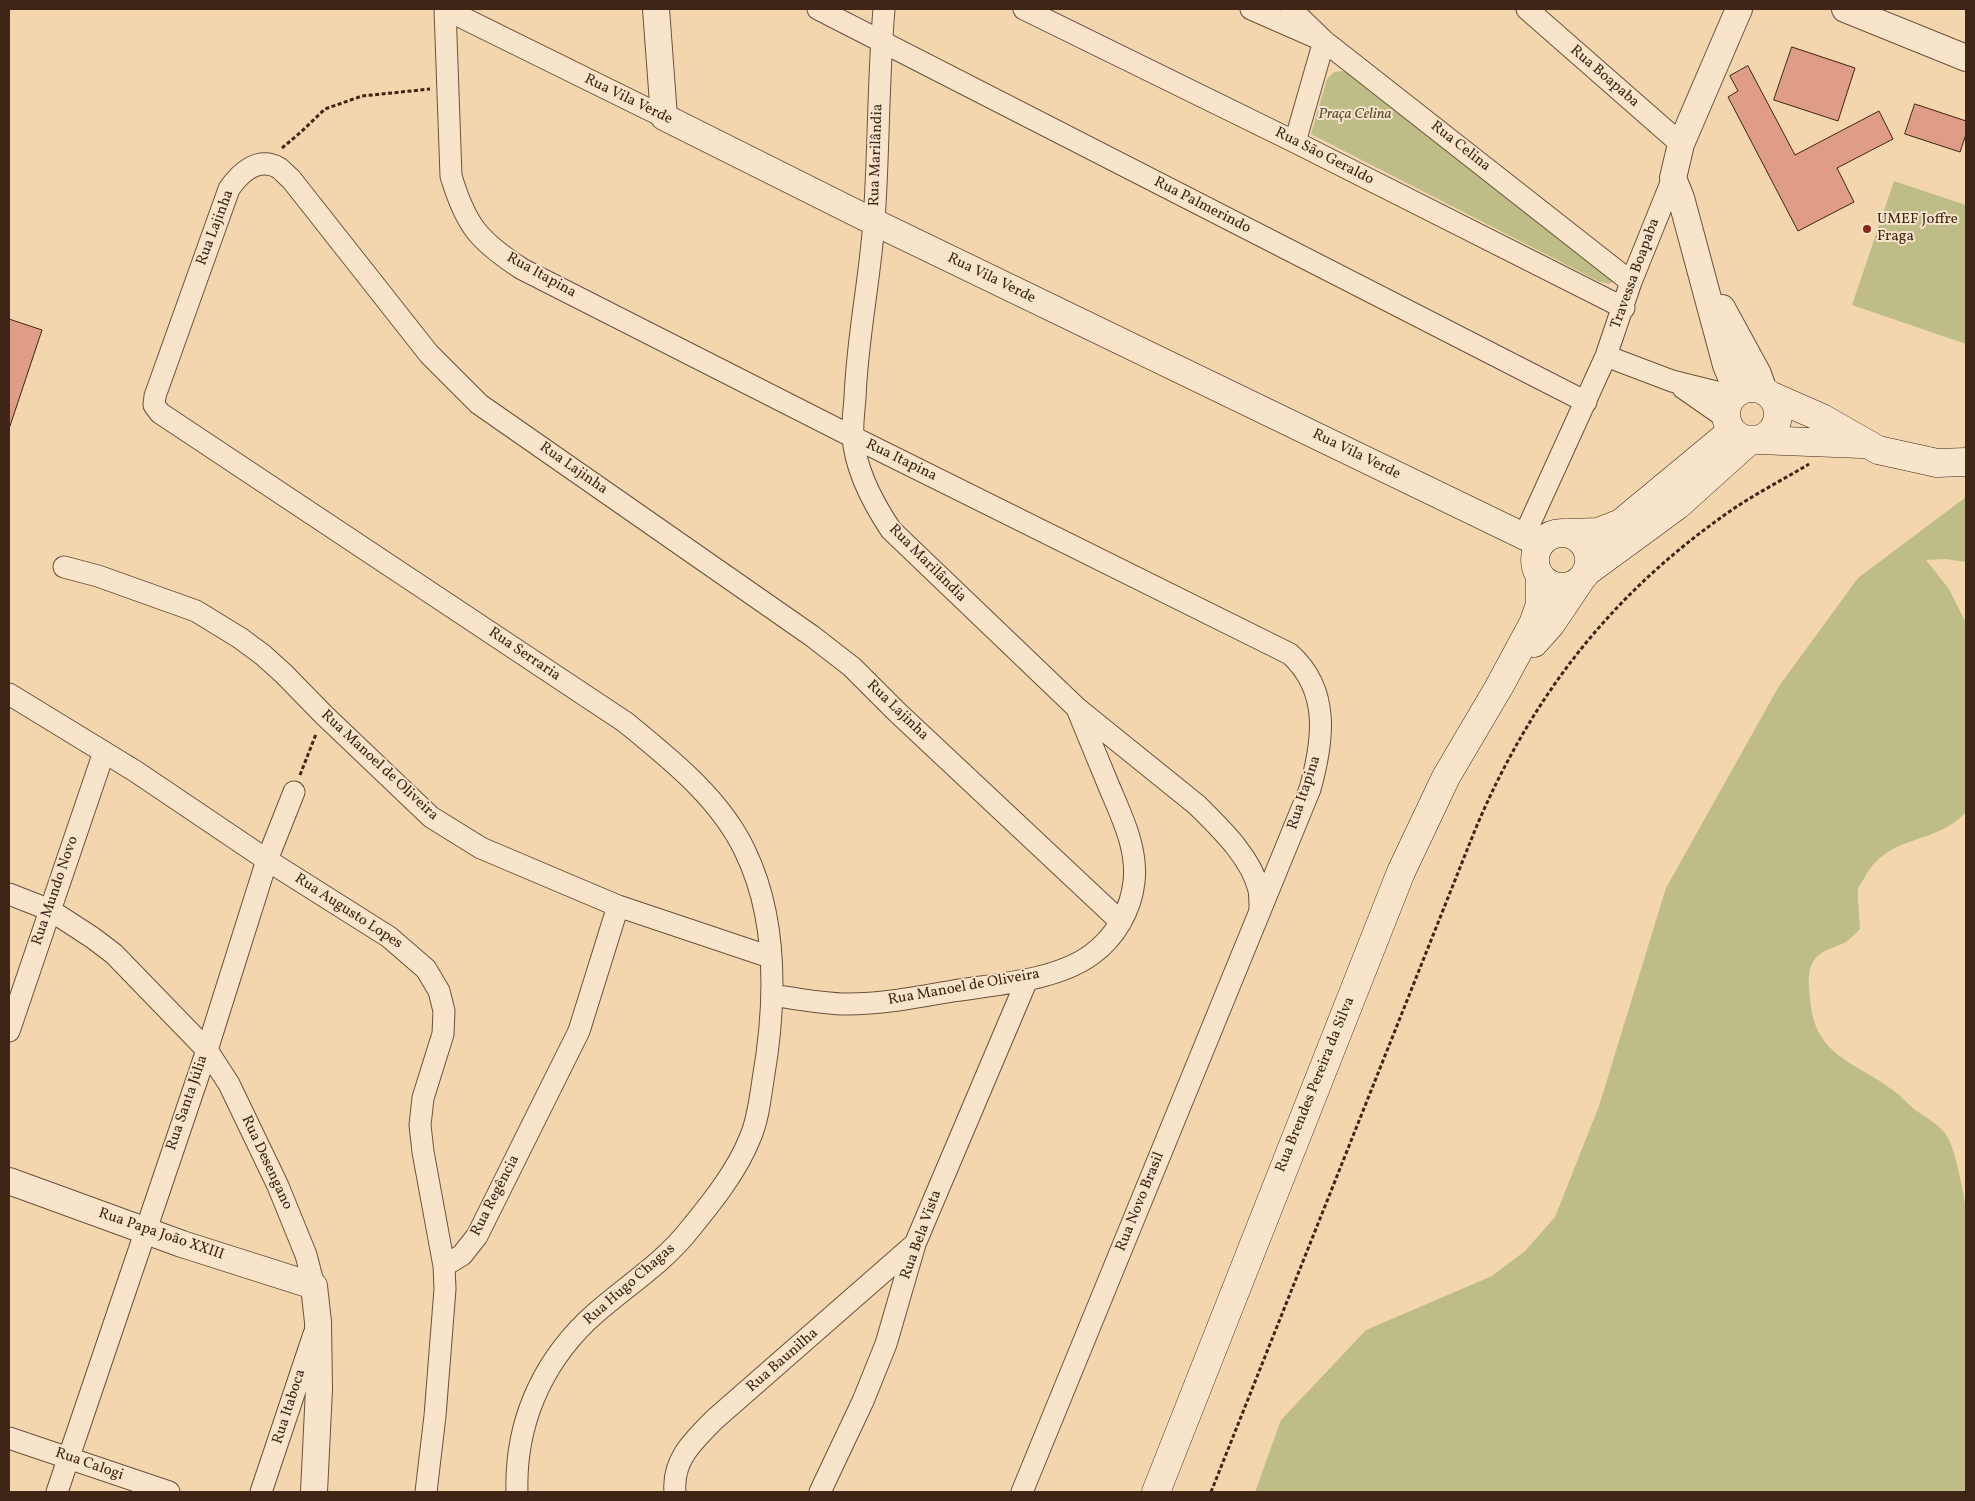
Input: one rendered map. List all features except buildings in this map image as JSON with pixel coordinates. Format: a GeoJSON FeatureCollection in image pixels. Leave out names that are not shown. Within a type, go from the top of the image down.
{"type":"FeatureCollection","features":[{"type":"Feature","properties":{"kind":"main road"},"geometry":{"type":"LineString","coordinates":[[1568,533],[1579,538],[1587,547],[1590,559],[1584,576],[1570,587],[1559,588],[1548,584],[1540,576],[1536,565],[1536,554],[1532,540],[1558,533],[1598,532],[1621,523],[1738,414],[1746,388],[1755,388],[1822,418],[1865,444]]}},
{"type":"Feature","properties":{"kind":"main road"},"geometry":{"type":"LineString","coordinates":[[1738,414],[1768,435],[1775,427],[1778,416],[1777,406],[1768,394]]}},
{"type":"Feature","properties":{"kind":"main road"},"geometry":{"type":"LineString","coordinates":[[1738,414],[1865,444],[1894,455],[1936,463],[1966,462]]}},
{"type":"Feature","properties":{"kind":"main road","name":"Rua Brendes Pereira da Silva"},"geometry":{"type":"LineString","coordinates":[[1499,687],[1551,624],[1584,576],[1678,505],[1738,414]]}},
{"type":"Feature","properties":{"kind":"main road","name":"Rua Brendes Pereira da Silva"},"geometry":{"type":"LineString","coordinates":[[1156,1492],[1401,872],[1446,777],[1499,687],[1538,614],[1540,576]]}},
{"type":"Feature","properties":{"kind":"street","name":"Rua Vila Verde"},"geometry":{"type":"LineString","coordinates":[[445,9],[874,222],[1532,540]]}},
{"type":"Feature","properties":{"kind":"street","name":"Rua Itapina"},"geometry":{"type":"LineString","coordinates":[[445,9],[452,176],[459,201],[468,222],[501,255],[522,269],[853,437],[1290,654],[1304,666],[1314,689],[1320,712],[1322,735],[1318,761],[1310,789],[1260,913]]}},
{"type":"Feature","properties":{"kind":"street"},"geometry":{"type":"LineString","coordinates":[[656,9],[664,117]]}},
{"type":"Feature","properties":{"kind":"street","name":"Rua Marilândia"},"geometry":{"type":"LineString","coordinates":[[884,9],[874,222],[856,373],[853,437],[859,466],[868,491],[890,530],[1078,709],[1197,805],[1219,828],[1245,860],[1253,875],[1259,890],[1260,913]]}},
{"type":"Feature","properties":{"kind":"street","name":"Rua São Geraldo"},"geometry":{"type":"LineString","coordinates":[[1024,9],[1295,142],[1624,308]]}},
{"type":"Feature","properties":{"kind":"street"},"geometry":{"type":"LineString","coordinates":[[1252,9],[1324,41],[1295,142]]}},
{"type":"Feature","properties":{"kind":"street","name":"Rua Celina"},"geometry":{"type":"LineString","coordinates":[[1291,9],[1324,41],[1631,282]]}},
{"type":"Feature","properties":{"kind":"street","name":"Rua Boapaba"},"geometry":{"type":"LineString","coordinates":[[1527,9],[1680,144]]}},
{"type":"Feature","properties":{"kind":"street","name":"Travessa Boapaba"},"geometry":{"type":"LineString","coordinates":[[1532,540],[1606,356],[1624,308],[1631,282],[1673,178],[1680,144],[1739,9]]}},
{"type":"Feature","properties":{"kind":"street"},"geometry":{"type":"LineString","coordinates":[[1845,9],[1884,16],[1966,58]]}},
{"type":"Feature","properties":{"kind":"street","name":"Rua Palmerindo"},"geometry":{"type":"LineString","coordinates":[[828,11],[881,42],[1586,402]]}},
{"type":"Feature","properties":{"kind":"street","name":"Rua Lajinha"},"geometry":{"type":"LineString","coordinates":[[154,405],[155,396],[229,189],[238,176],[250,167],[262,164],[278,167],[290,179],[429,354],[479,404],[812,636],[845,662],[1121,922]]}},
{"type":"Feature","properties":{"kind":"street"},"geometry":{"type":"LineString","coordinates":[[1673,178],[1681,198],[1701,270],[1738,414]]}},
{"type":"Feature","properties":{"kind":"street"},"geometry":{"type":"LineString","coordinates":[[1701,270],[1768,394]]}},
{"type":"Feature","properties":{"kind":"street"},"geometry":{"type":"LineString","coordinates":[[1606,356],[1672,381],[1738,414]]}},
{"type":"Feature","properties":{"kind":"street","name":"Rua Serraria"},"geometry":{"type":"LineString","coordinates":[[154,405],[160,413],[625,722],[659,750],[697,786],[726,818],[745,851],[760,888],[766,921],[773,995]]}},
{"type":"Feature","properties":{"kind":"street","name":"Rua Manoel de Oliveira"},"geometry":{"type":"LineString","coordinates":[[64,567],[98,576],[196,611],[233,634],[262,655],[431,817],[481,848],[618,906],[770,956]]}},
{"type":"Feature","properties":{"kind":"street","name":"Rua Augusto Lopes"},"geometry":{"type":"LineString","coordinates":[[9,694],[104,752],[267,860],[389,937],[426,969],[439,991],[444,1011],[443,1034],[423,1098],[420,1125],[424,1161],[444,1266]]}},
{"type":"Feature","properties":{"kind":"street","name":"Rua Manoel de Oliveira"},"geometry":{"type":"LineString","coordinates":[[773,995],[836,1003],[875,1004],[1027,980],[1077,963],[1092,955],[1108,940],[1121,922],[1131,902],[1135,880],[1133,856],[1127,831],[1078,709]]}},
{"type":"Feature","properties":{"kind":"street","name":"Rua Mundo Novo"},"geometry":{"type":"LineString","coordinates":[[9,1031],[104,752]]}},
{"type":"Feature","properties":{"kind":"street","name":"Rua Santa Júlia"},"geometry":{"type":"LineString","coordinates":[[57,1492],[206,1050],[267,860],[294,792]]}},
{"type":"Feature","properties":{"kind":"street","name":"Rua Desengano"},"geometry":{"type":"LineString","coordinates":[[9,894],[50,910],[79,928],[114,954],[206,1050],[230,1084],[278,1186],[306,1255],[314,1286],[318,1322],[320,1390],[319,1491]]}},
{"type":"Feature","properties":{"kind":"street","name":"Rua Regência"},"geometry":{"type":"LineString","coordinates":[[444,1266],[462,1255],[477,1236],[579,1031],[618,906]]}},
{"type":"Feature","properties":{"kind":"street","name":"Rua Novo Brasil"},"geometry":{"type":"LineString","coordinates":[[1022,1492],[1260,913]]}},
{"type":"Feature","properties":{"kind":"street","name":"Rua Bela Vista"},"geometry":{"type":"LineString","coordinates":[[820,1492],[863,1401],[886,1344],[915,1244],[1027,980]]}},
{"type":"Feature","properties":{"kind":"street","name":"Rua Hugo Chagas"},"geometry":{"type":"LineString","coordinates":[[517,1492],[523,1430],[534,1395],[551,1365],[570,1340],[589,1320],[646,1274],[688,1232],[723,1184],[750,1138],[758,1110],[767,1060],[773,995]]}},
{"type":"Feature","properties":{"kind":"street","name":"Rua Papa João XXIII"},"geometry":{"type":"LineString","coordinates":[[9,1181],[145,1230],[314,1286]]}},
{"type":"Feature","properties":{"kind":"street","name":"Rua Baunilha"},"geometry":{"type":"LineString","coordinates":[[675,1492],[678,1465],[690,1444],[715,1419],[915,1244]]}},
{"type":"Feature","properties":{"kind":"street"},"geometry":{"type":"LineString","coordinates":[[426,1492],[441,1347],[444,1266]]}},
{"type":"Feature","properties":{"kind":"street","name":"Rua Itaboca"},"geometry":{"type":"LineString","coordinates":[[262,1492],[318,1322]]}},
{"type":"Feature","properties":{"kind":"street","name":"Rua Calogi"},"geometry":{"type":"LineString","coordinates":[[9,1438],[169,1492]]}},
{"type":"Feature","properties":{"kind":"path"},"geometry":{"type":"LineString","coordinates":[[262,164],[302,132],[325,109],[362,96],[448,87]]}},
{"type":"Feature","properties":{"kind":"path"},"geometry":{"type":"LineString","coordinates":[[1211,1492],[1476,830],[1507,760],[1526,727],[1546,695],[1589,638],[1644,580],[1719,519],[1748,499],[1815,461]]}},
{"type":"Feature","properties":{"kind":"path"},"geometry":{"type":"LineString","coordinates":[[294,792],[324,715]]}},
{"type":"Feature","properties":{"kind":"green space","name":"Praça Celina"},"geometry":{"type":"Polygon","coordinates":[[[1345,71],[1609,271],[1612,282],[1609,284],[1598,281],[1311,134],[1327,79],[1334,72],[1345,71]]]}},
{"type":"Feature","properties":{"kind":"green space"},"geometry":{"type":"Polygon","coordinates":[[[1894,181],[1966,205],[1966,344],[1852,305],[1894,181]]]}},
{"type":"Feature","properties":{"kind":"green space"},"geometry":{"type":"Polygon","coordinates":[[[1966,497],[1966,562],[1946,559],[1926,560],[1949,589],[1966,623],[1966,812],[1954,823],[1899,846],[1875,863],[1858,888],[1860,929],[1846,942],[1827,950],[1815,959],[1810,968],[1809,981],[1813,1018],[1819,1033],[1828,1045],[1851,1064],[1894,1091],[1914,1109],[1937,1125],[1948,1138],[1954,1154],[1966,1208],[1966,1492],[1255,1492],[1281,1420],[1366,1330],[1492,1276],[1525,1251],[1555,1217],[1599,1106],[1666,888],[1779,686],[1858,578],[1966,497]]]}},
{"type":"Feature","properties":{"kind":"place","name":"UMEF Joffre Fraga"},"geometry":{"type":"Point","coordinates":[1867,229]}}]}
